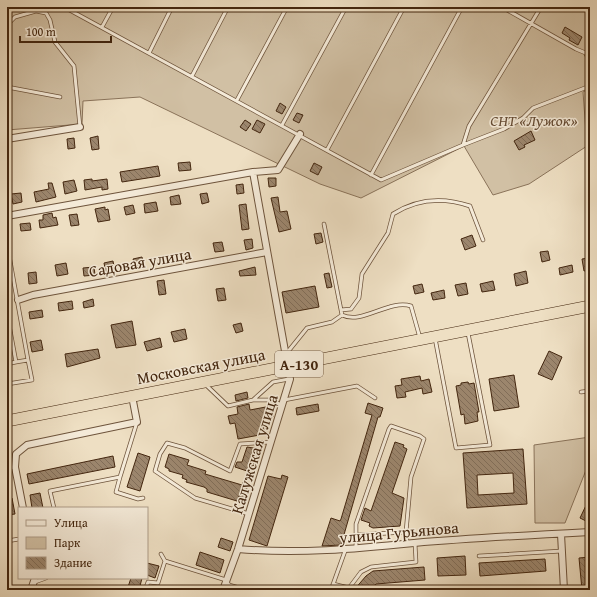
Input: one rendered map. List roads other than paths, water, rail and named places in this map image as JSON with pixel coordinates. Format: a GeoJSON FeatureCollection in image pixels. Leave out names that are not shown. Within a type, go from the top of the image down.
{"type":"FeatureCollection","features":[{"type":"Feature","properties":{"kind":"highway","name":"Московская улица"},"geometry":{"type":"LineString","coordinates":[[7,421],[590,306]]}},
{"type":"Feature","properties":{"kind":"street"},"geometry":{"type":"LineString","coordinates":[[7,139],[80,127]]}},
{"type":"Feature","properties":{"kind":"street"},"geometry":{"type":"LineString","coordinates":[[7,216],[253,172],[278,170],[300,134]]}},
{"type":"Feature","properties":{"kind":"street","name":"Калужская улица"},"geometry":{"type":"LineString","coordinates":[[223,590],[238,549],[272,442],[290,379],[289,366],[253,172]]}},
{"type":"Feature","properties":{"kind":"street","name":"Садовая улица"},"geometry":{"type":"LineString","coordinates":[[18,300],[33,295],[267,252]]}},
{"type":"Feature","properties":{"kind":"street"},"geometry":{"type":"LineString","coordinates":[[23,507],[15,467],[16,454],[27,445],[137,422],[132,396]]}},
{"type":"Feature","properties":{"kind":"street","name":"улица Гурьянова"},"geometry":{"type":"LineString","coordinates":[[238,549],[261,551],[356,550],[415,543],[590,532]]}},
{"type":"Feature","properties":{"kind":"street"},"geometry":{"type":"LineString","coordinates":[[561,534],[564,590]]}},
{"type":"Feature","properties":{"kind":"street"},"geometry":{"type":"LineString","coordinates":[[31,590],[34,581]]}},
{"type":"Feature","properties":{"kind":"lane"},"geometry":{"type":"LineString","coordinates":[[36,11],[37,7]]}},
{"type":"Feature","properties":{"kind":"lane"},"geometry":{"type":"LineString","coordinates":[[64,7],[300,134],[381,180],[504,129],[523,118],[533,108],[590,86]]}},
{"type":"Feature","properties":{"kind":"lane"},"geometry":{"type":"LineString","coordinates":[[102,28],[113,7]]}},
{"type":"Feature","properties":{"kind":"lane"},"geometry":{"type":"LineString","coordinates":[[148,53],[172,7]]}},
{"type":"Feature","properties":{"kind":"lane"},"geometry":{"type":"LineString","coordinates":[[192,76],[228,7]]}},
{"type":"Feature","properties":{"kind":"lane"},"geometry":{"type":"LineString","coordinates":[[237,100],[287,7]]}},
{"type":"Feature","properties":{"kind":"lane"},"geometry":{"type":"LineString","coordinates":[[282,125],[346,7]]}},
{"type":"Feature","properties":{"kind":"lane"},"geometry":{"type":"LineString","coordinates":[[327,150],[404,7]]}},
{"type":"Feature","properties":{"kind":"lane"},"geometry":{"type":"LineString","coordinates":[[371,175],[462,7]]}},
{"type":"Feature","properties":{"kind":"lane"},"geometry":{"type":"LineString","coordinates":[[502,7],[589,53]]}},
{"type":"Feature","properties":{"kind":"lane"},"geometry":{"type":"LineString","coordinates":[[463,145],[469,126],[541,7]]}},
{"type":"Feature","properties":{"kind":"lane"},"geometry":{"type":"LineString","coordinates":[[7,25],[15,18],[36,11],[46,12],[50,20],[55,42],[74,66],[80,127]]}},
{"type":"Feature","properties":{"kind":"lane"},"geometry":{"type":"LineString","coordinates":[[7,87],[60,97]]}},
{"type":"Feature","properties":{"kind":"lane"},"geometry":{"type":"LineString","coordinates":[[341,310],[351,309],[359,298],[362,274],[388,233],[393,214],[404,207],[438,199],[456,201],[470,206],[483,240]]}},
{"type":"Feature","properties":{"kind":"lane"},"geometry":{"type":"LineString","coordinates":[[324,224],[342,315]]}},
{"type":"Feature","properties":{"kind":"lane"},"geometry":{"type":"LineString","coordinates":[[7,244],[32,380],[7,384]]}},
{"type":"Feature","properties":{"kind":"lane"},"geometry":{"type":"LineString","coordinates":[[286,354],[307,328],[332,322],[342,315],[358,317],[403,303],[411,306],[413,310],[420,338]]}},
{"type":"Feature","properties":{"kind":"lane"},"geometry":{"type":"LineString","coordinates":[[7,314],[8,326],[16,362]]}},
{"type":"Feature","properties":{"kind":"lane"},"geometry":{"type":"LineString","coordinates":[[434,336],[456,448],[490,445],[468,330]]}},
{"type":"Feature","properties":{"kind":"lane"},"geometry":{"type":"LineString","coordinates":[[7,345],[12,344]]}},
{"type":"Feature","properties":{"kind":"lane"},"geometry":{"type":"LineString","coordinates":[[7,364],[28,360]]}},
{"type":"Feature","properties":{"kind":"lane"},"geometry":{"type":"LineString","coordinates":[[253,400],[273,382],[290,379]]}},
{"type":"Feature","properties":{"kind":"lane"},"geometry":{"type":"LineString","coordinates":[[202,382],[228,406],[253,400],[284,402],[357,386],[375,398]]}},
{"type":"Feature","properties":{"kind":"lane"},"geometry":{"type":"LineString","coordinates":[[580,392],[590,391]]}},
{"type":"Feature","properties":{"kind":"lane"},"geometry":{"type":"LineString","coordinates":[[137,422],[116,492],[138,499],[143,498]]}},
{"type":"Feature","properties":{"kind":"lane"},"geometry":{"type":"LineString","coordinates":[[356,550],[356,524],[391,426],[420,436],[424,439],[411,477],[406,532],[407,544]]}},
{"type":"Feature","properties":{"kind":"lane"},"geometry":{"type":"LineString","coordinates":[[249,514],[195,498],[155,471],[160,454],[167,443],[185,448],[230,471],[240,444],[272,442]]}},
{"type":"Feature","properties":{"kind":"lane"},"geometry":{"type":"LineString","coordinates":[[7,468],[15,467]]}},
{"type":"Feature","properties":{"kind":"lane"},"geometry":{"type":"LineString","coordinates":[[54,507],[50,491],[120,477]]}},
{"type":"Feature","properties":{"kind":"lane"},"geometry":{"type":"LineString","coordinates":[[356,535],[406,532]]}},
{"type":"Feature","properties":{"kind":"lane"},"geometry":{"type":"LineString","coordinates":[[7,541],[18,539]]}},
{"type":"Feature","properties":{"kind":"lane"},"geometry":{"type":"LineString","coordinates":[[333,584],[349,588],[362,572],[371,567],[416,562],[415,543]]}},
{"type":"Feature","properties":{"kind":"lane"},"geometry":{"type":"LineString","coordinates":[[331,590],[345,550]]}},
{"type":"Feature","properties":{"kind":"lane"},"geometry":{"type":"LineString","coordinates":[[479,556],[562,550]]}},
{"type":"Feature","properties":{"kind":"lane"},"geometry":{"type":"LineString","coordinates":[[145,590],[148,582],[158,583],[165,561],[161,554]]}},
{"type":"Feature","properties":{"kind":"lane"},"geometry":{"type":"LineString","coordinates":[[165,561],[170,561],[226,580],[229,585],[246,590]]}},
{"type":"Feature","properties":{"kind":"park label","name":"СНТ «Лужок»"},"geometry":{"type":"Point","coordinates":[534,120]}}]}
